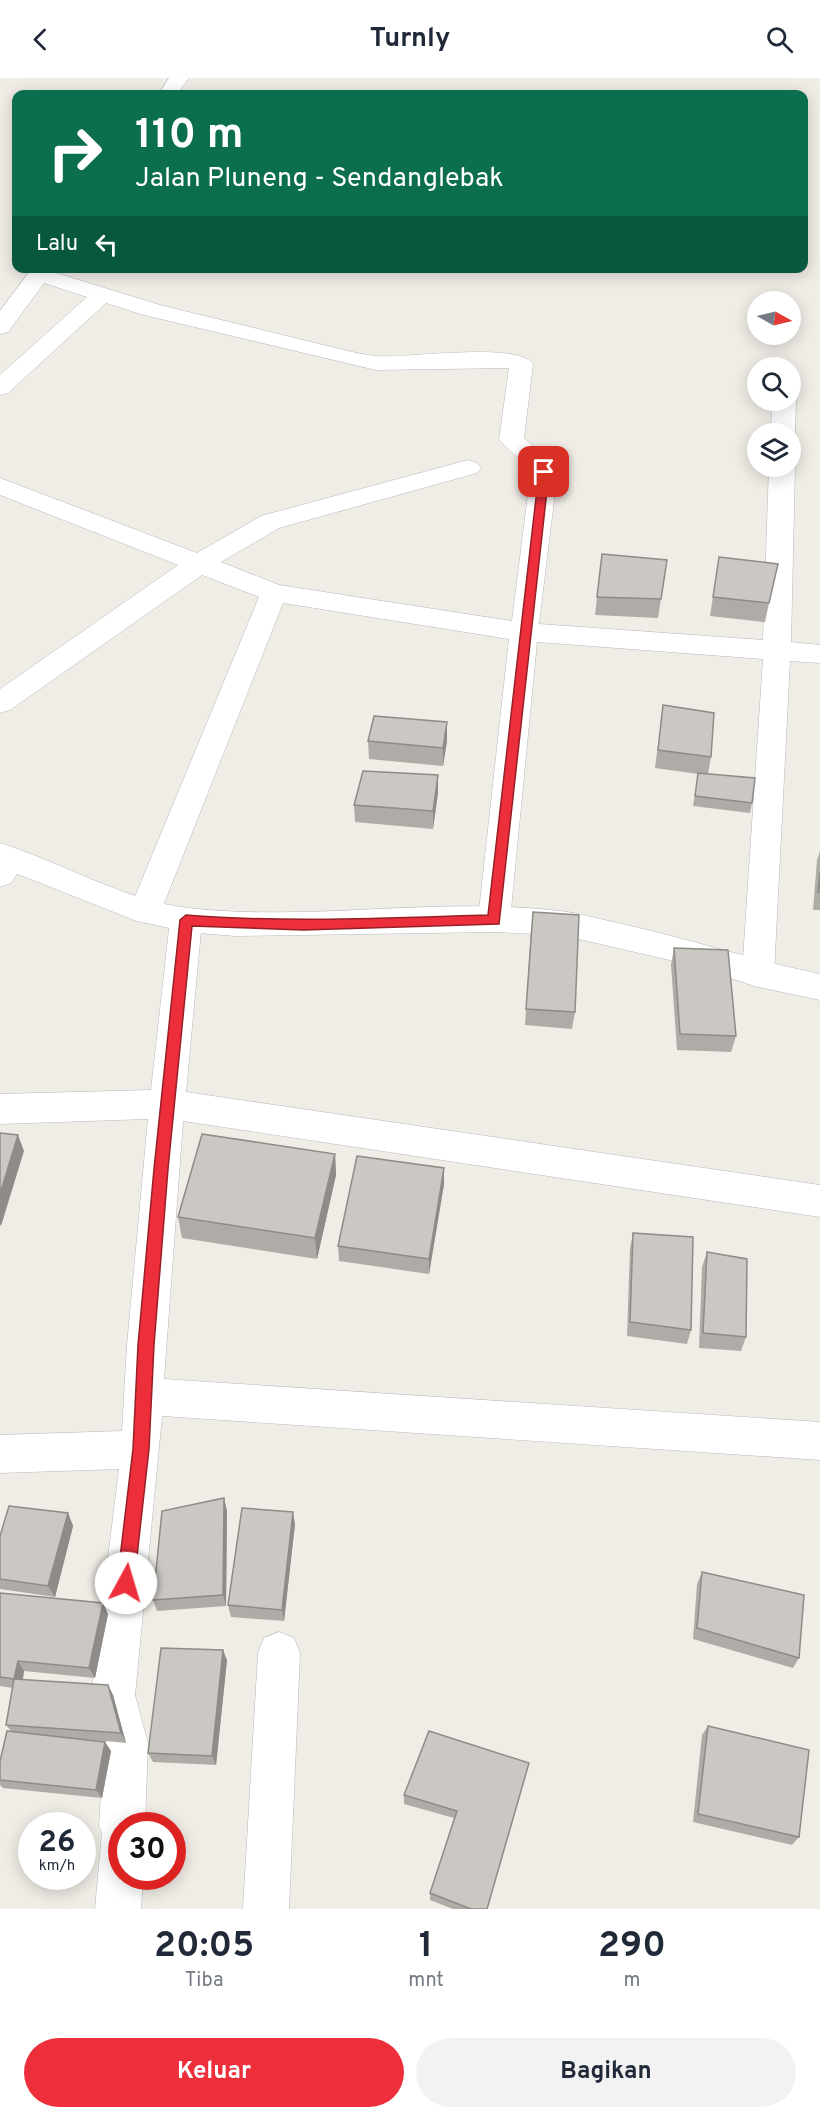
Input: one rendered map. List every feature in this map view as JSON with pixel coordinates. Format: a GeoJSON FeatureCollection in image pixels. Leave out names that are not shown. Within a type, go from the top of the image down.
{"type":"FeatureCollection","features":[{"type":"Feature","properties":{"kind":"street"},"geometry":{"type":"LineString","coordinates":[[0,327],[41,273]]}},
{"type":"Feature","properties":{"kind":"street"},"geometry":{"type":"LineString","coordinates":[[45,273],[102,295],[152,310],[348,358],[376,363],[519,361],[523,366],[511,440],[543,468],[544,476],[524,632],[494,920]]}},
{"type":"Feature","properties":{"kind":"street"},"geometry":{"type":"LineString","coordinates":[[0,388],[102,295]]}},
{"type":"Feature","properties":{"kind":"street"},"geometry":{"type":"LineString","coordinates":[[0,703],[197,565],[270,522],[468,468]]}},
{"type":"Feature","properties":{"kind":"street"},"geometry":{"type":"LineString","coordinates":[[758,974],[777,652],[782,477]]}},
{"type":"Feature","properties":{"kind":"street"},"geometry":{"type":"LineString","coordinates":[[0,486],[197,565],[274,593],[524,632],[820,654]]}},
{"type":"Feature","properties":{"kind":"street"},"geometry":{"type":"LineString","coordinates":[[145,911],[274,593]]}},
{"type":"Feature","properties":{"kind":"street"},"geometry":{"type":"LineString","coordinates":[[4,863],[145,911],[186,920],[235,924],[303,925],[494,920],[561,923],[687,951],[758,974],[820,987]]}},
{"type":"Feature","properties":{"kind":"street"},"geometry":{"type":"LineString","coordinates":[[123,1812],[126,1743],[113,1695],[141,1449],[143,1396],[167,1104],[186,920]]}},
{"type":"Feature","properties":{"kind":"street"},"geometry":{"type":"LineString","coordinates":[[0,1109],[167,1104],[820,1201]]}},
{"type":"Feature","properties":{"kind":"street"},"geometry":{"type":"LineString","coordinates":[[143,1396],[820,1441]]}},
{"type":"Feature","properties":{"kind":"street"},"geometry":{"type":"LineString","coordinates":[[0,1454],[141,1449]]}},
{"type":"Feature","properties":{"kind":"street"},"geometry":{"type":"LineString","coordinates":[[266,1909],[279,1653]]}},
{"type":"Feature","properties":{"kind":"street"},"geometry":{"type":"LineString","coordinates":[[118,1909],[119,1890]]}},
{"type":"Feature","properties":{"kind":"building"},"geometry":{"type":"Polygon","coordinates":[[[602,554],[667,560],[661,599],[597,597],[602,554]]]}},
{"type":"Feature","properties":{"kind":"building"},"geometry":{"type":"Polygon","coordinates":[[[719,557],[778,564],[769,603],[713,597],[719,557]]]}},
{"type":"Feature","properties":{"kind":"building"},"geometry":{"type":"Polygon","coordinates":[[[663,705],[714,713],[711,757],[658,750],[663,705]]]}},
{"type":"Feature","properties":{"kind":"building"},"geometry":{"type":"Polygon","coordinates":[[[374,716],[447,722],[443,748],[368,741],[374,716]]]}},
{"type":"Feature","properties":{"kind":"building"},"geometry":{"type":"Polygon","coordinates":[[[363,771],[438,775],[433,811],[354,805],[363,771]]]}},
{"type":"Feature","properties":{"kind":"building"},"geometry":{"type":"Polygon","coordinates":[[[698,773],[755,778],[752,803],[695,796],[698,773]]]}},
{"type":"Feature","properties":{"kind":"building"},"geometry":{"type":"Polygon","coordinates":[[[533,912],[579,915],[575,1012],[526,1009],[533,912]]]}},
{"type":"Feature","properties":{"kind":"building"},"geometry":{"type":"Polygon","coordinates":[[[674,948],[728,950],[736,1036],[680,1034],[674,948]]]}},
{"type":"Feature","properties":{"kind":"building"},"geometry":{"type":"Polygon","coordinates":[[[0,1133],[18,1135],[0,1194],[0,1133]]]}},
{"type":"Feature","properties":{"kind":"building"},"geometry":{"type":"Polygon","coordinates":[[[202,1134],[335,1154],[315,1238],[178,1217],[202,1134]]]}},
{"type":"Feature","properties":{"kind":"building"},"geometry":{"type":"Polygon","coordinates":[[[357,1156],[444,1168],[429,1259],[338,1246],[357,1156]]]}},
{"type":"Feature","properties":{"kind":"building"},"geometry":{"type":"Polygon","coordinates":[[[633,1233],[693,1237],[691,1330],[630,1322],[633,1233]]]}},
{"type":"Feature","properties":{"kind":"building"},"geometry":{"type":"Polygon","coordinates":[[[707,1252],[747,1259],[746,1337],[703,1333],[707,1252]]]}},
{"type":"Feature","properties":{"kind":"building"},"geometry":{"type":"Polygon","coordinates":[[[224,1498],[223,1595],[153,1600],[162,1511],[224,1498]]]}},
{"type":"Feature","properties":{"kind":"building"},"geometry":{"type":"Polygon","coordinates":[[[9,1506],[68,1513],[48,1586],[0,1579],[0,1536],[9,1506]]]}},
{"type":"Feature","properties":{"kind":"building"},"geometry":{"type":"Polygon","coordinates":[[[242,1508],[293,1512],[282,1610],[228,1605],[242,1508]]]}},
{"type":"Feature","properties":{"kind":"building"},"geometry":{"type":"Polygon","coordinates":[[[702,1572],[804,1595],[799,1658],[697,1628],[702,1572]]]}},
{"type":"Feature","properties":{"kind":"building"},"geometry":{"type":"Polygon","coordinates":[[[0,1593],[103,1603],[89,1668],[18,1661],[14,1679],[0,1677],[0,1593]]]}},
{"type":"Feature","properties":{"kind":"building"},"geometry":{"type":"Polygon","coordinates":[[[161,1648],[223,1650],[212,1756],[148,1753],[161,1648]]]}},
{"type":"Feature","properties":{"kind":"building"},"geometry":{"type":"Polygon","coordinates":[[[14,1679],[108,1685],[121,1733],[6,1725],[14,1679]]]}},
{"type":"Feature","properties":{"kind":"building"},"geometry":{"type":"Polygon","coordinates":[[[708,1726],[809,1750],[799,1837],[698,1814],[708,1726]]]}},
{"type":"Feature","properties":{"kind":"building"},"geometry":{"type":"Polygon","coordinates":[[[7,1731],[105,1742],[96,1790],[0,1780],[0,1761],[7,1731]]]}},
{"type":"Feature","properties":{"kind":"building"},"geometry":{"type":"Polygon","coordinates":[[[429,1731],[529,1763],[487,1909],[471,1909],[430,1893],[457,1811],[404,1795],[429,1731]]]}},
{"type":"Feature","properties":{"kind":"route"},"geometry":{"type":"LineString","coordinates":[[126,1583],[141,1449],[146,1345],[186,920],[235,924],[303,925],[494,920],[524,632],[544,472]]}}]}
